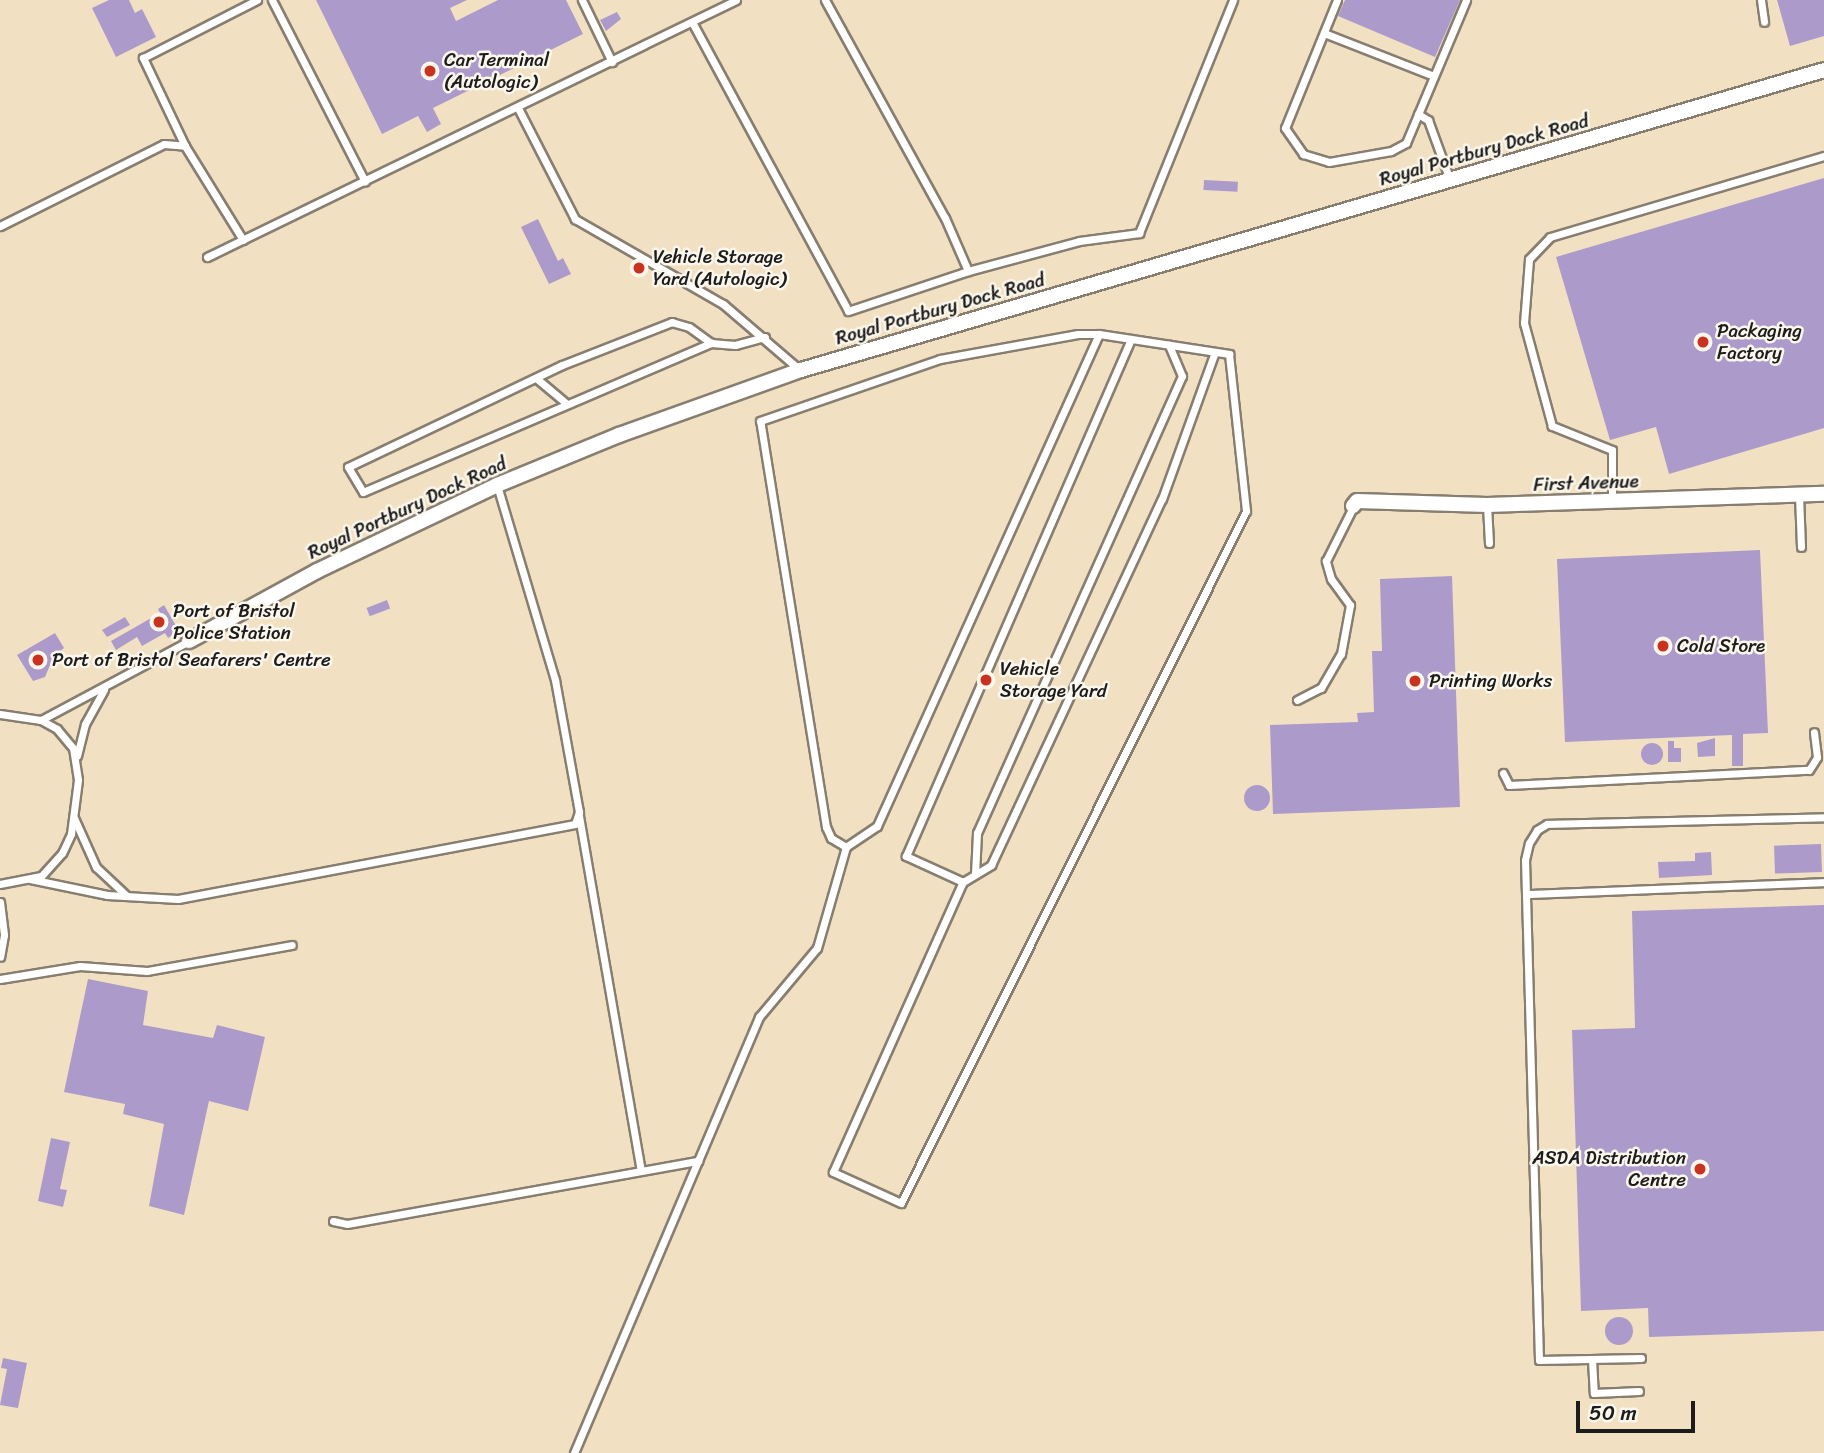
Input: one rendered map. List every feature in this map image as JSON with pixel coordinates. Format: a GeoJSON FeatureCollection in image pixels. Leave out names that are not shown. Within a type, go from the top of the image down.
{"type":"FeatureCollection","features":[{"type":"Feature","properties":{"kind":"street","name":"Royal Portbury Dock Road"},"geometry":{"type":"LineString","coordinates":[[188,641],[317,571],[497,485],[619,435],[801,370],[1824,70]]}},
{"type":"Feature","properties":{"kind":"street","name":"First Avenue"},"geometry":{"type":"LineString","coordinates":[[1353,506],[1357,501],[1487,505],[1824,494]]}},
{"type":"Feature","properties":{"kind":"lane"},"geometry":{"type":"LineString","coordinates":[[243,240],[185,146],[143,58],[257,0]]}},
{"type":"Feature","properties":{"kind":"lane"},"geometry":{"type":"LineString","coordinates":[[272,0],[365,181]]}},
{"type":"Feature","properties":{"kind":"lane"},"geometry":{"type":"LineString","coordinates":[[582,0],[612,62]]}},
{"type":"Feature","properties":{"kind":"lane"},"geometry":{"type":"LineString","coordinates":[[207,257],[736,0]]}},
{"type":"Feature","properties":{"kind":"lane"},"geometry":{"type":"LineString","coordinates":[[825,0],[945,218],[968,271]]}},
{"type":"Feature","properties":{"kind":"lane"},"geometry":{"type":"LineString","coordinates":[[692,22],[848,311],[968,271],[1079,241],[1139,233],[1233,0]]}},
{"type":"Feature","properties":{"kind":"lane"},"geometry":{"type":"LineString","coordinates":[[1337,0],[1286,128],[1303,154],[1329,162],[1391,151],[1406,143],[1466,0]]}},
{"type":"Feature","properties":{"kind":"lane"},"geometry":{"type":"LineString","coordinates":[[1761,0],[1764,22]]}},
{"type":"Feature","properties":{"kind":"lane"},"geometry":{"type":"LineString","coordinates":[[1324,33],[1434,76]]}},
{"type":"Feature","properties":{"kind":"lane"},"geometry":{"type":"LineString","coordinates":[[518,108],[575,219],[723,304],[801,370]]}},
{"type":"Feature","properties":{"kind":"lane"},"geometry":{"type":"LineString","coordinates":[[1418,114],[1428,120],[1450,180]]}},
{"type":"Feature","properties":{"kind":"lane"},"geometry":{"type":"LineString","coordinates":[[0,226],[164,144],[185,146]]}},
{"type":"Feature","properties":{"kind":"lane"},"geometry":{"type":"LineString","coordinates":[[1612,501],[1612,450],[1552,426],[1524,323],[1529,259],[1550,237],[1824,156]]}},
{"type":"Feature","properties":{"kind":"lane"},"geometry":{"type":"LineString","coordinates":[[711,343],[689,327],[672,322],[536,378],[348,467],[363,492],[565,402],[711,343],[735,345],[765,337]]}},
{"type":"Feature","properties":{"kind":"lane"},"geometry":{"type":"LineString","coordinates":[[846,846],[831,838],[826,827],[760,421],[940,359],[1078,334],[1098,334],[1229,354],[1246,512],[901,1203],[833,1172],[963,882],[991,864],[1162,499],[1215,352]]}},
{"type":"Feature","properties":{"kind":"lane"},"geometry":{"type":"LineString","coordinates":[[574,1453],[759,1017],[817,948],[846,846],[877,826],[1098,334]]}},
{"type":"Feature","properties":{"kind":"lane"},"geometry":{"type":"LineString","coordinates":[[963,882],[906,856],[1131,339]]}},
{"type":"Feature","properties":{"kind":"lane"},"geometry":{"type":"LineString","coordinates":[[975,874],[977,833],[1182,376],[1169,345]]}},
{"type":"Feature","properties":{"kind":"lane"},"geometry":{"type":"LineString","coordinates":[[536,378],[565,402]]}},
{"type":"Feature","properties":{"kind":"lane"},"geometry":{"type":"LineString","coordinates":[[497,485],[555,680],[641,1171]]}},
{"type":"Feature","properties":{"kind":"lane"},"geometry":{"type":"LineString","coordinates":[[1800,495],[1801,547]]}},
{"type":"Feature","properties":{"kind":"lane"},"geometry":{"type":"LineString","coordinates":[[1487,505],[1489,543]]}},
{"type":"Feature","properties":{"kind":"lane"},"geometry":{"type":"LineString","coordinates":[[1297,700],[1321,688],[1340,653],[1350,605],[1331,579],[1326,561],[1353,506]]}},
{"type":"Feature","properties":{"kind":"lane","name":"Royal Portbury Dock Road"},"geometry":{"type":"LineString","coordinates":[[41,720],[188,641]]}},
{"type":"Feature","properties":{"kind":"lane"},"geometry":{"type":"LineString","coordinates":[[0,884],[30,879],[46,872],[62,853],[74,817],[77,757],[85,724],[106,687]]}},
{"type":"Feature","properties":{"kind":"lane"},"geometry":{"type":"LineString","coordinates":[[0,714],[41,720],[64,736],[77,757]]}},
{"type":"Feature","properties":{"kind":"lane"},"geometry":{"type":"LineString","coordinates":[[1503,773],[1509,785],[1809,770],[1817,757],[1814,732]]}},
{"type":"Feature","properties":{"kind":"lane"},"geometry":{"type":"LineString","coordinates":[[30,879],[127,897],[178,899],[563,830],[575,824],[579,813]]}},
{"type":"Feature","properties":{"kind":"lane"},"geometry":{"type":"LineString","coordinates":[[74,817],[96,867],[127,897]]}},
{"type":"Feature","properties":{"kind":"lane"},"geometry":{"type":"LineString","coordinates":[[1641,1358],[1539,1360],[1525,860],[1529,843],[1547,824],[1824,817]]}},
{"type":"Feature","properties":{"kind":"lane"},"geometry":{"type":"LineString","coordinates":[[1527,894],[1824,882]]}},
{"type":"Feature","properties":{"kind":"lane"},"geometry":{"type":"LineString","coordinates":[[0,902],[4,935],[0,957]]}},
{"type":"Feature","properties":{"kind":"lane"},"geometry":{"type":"LineString","coordinates":[[0,979],[80,966],[147,971],[292,945]]}},
{"type":"Feature","properties":{"kind":"lane"},"geometry":{"type":"LineString","coordinates":[[333,1221],[347,1224],[698,1161]]}},
{"type":"Feature","properties":{"kind":"lane"},"geometry":{"type":"LineString","coordinates":[[1592,1359],[1594,1393],[1639,1391]]}},
{"type":"Feature","properties":{"kind":"building"},"geometry":{"type":"Polygon","coordinates":[[[109,0],[129,0],[135,13],[142,9],[156,37],[116,57],[92,8],[109,0]]]}},
{"type":"Feature","properties":{"kind":"building","name":"Car Terminal (Autologic)"},"geometry":{"type":"Polygon","coordinates":[[[316,0],[467,0],[450,8],[456,21],[498,0],[566,0],[583,34],[433,108],[441,124],[427,132],[418,116],[382,134],[316,0]]]}},
{"type":"Feature","properties":{"kind":"building"},"geometry":{"type":"Polygon","coordinates":[[[1345,0],[1460,0],[1435,57],[1338,16],[1345,0]]]}},
{"type":"Feature","properties":{"kind":"building"},"geometry":{"type":"Polygon","coordinates":[[[1777,0],[1824,0],[1824,36],[1790,46],[1777,0]]]}},
{"type":"Feature","properties":{"kind":"building"},"geometry":{"type":"Polygon","coordinates":[[[617,12],[621,19],[606,31],[600,20],[617,12]]]}},
{"type":"Feature","properties":{"kind":"building","name":"Packaging Factory"},"geometry":{"type":"Polygon","coordinates":[[[1824,178],[1824,428],[1669,474],[1656,427],[1610,440],[1556,257],[1824,178]]]}},
{"type":"Feature","properties":{"kind":"building"},"geometry":{"type":"Polygon","coordinates":[[[1204,180],[1238,182],[1237,192],[1203,190],[1204,180]]]}},
{"type":"Feature","properties":{"kind":"building"},"geometry":{"type":"Polygon","coordinates":[[[538,219],[558,261],[563,258],[571,274],[549,284],[521,227],[538,219]]]}},
{"type":"Feature","properties":{"kind":"building","name":"Cold Store"},"geometry":{"type":"Polygon","coordinates":[[[1760,550],[1768,733],[1743,734],[1743,766],[1732,766],[1732,735],[1565,742],[1557,559],[1760,550]]]}},
{"type":"Feature","properties":{"kind":"building","name":"Printing Works"},"geometry":{"type":"Polygon","coordinates":[[[1452,576],[1460,807],[1273,814],[1270,725],[1358,722],[1357,713],[1374,712],[1372,651],[1382,651],[1380,579],[1452,576]]]}},
{"type":"Feature","properties":{"kind":"building"},"geometry":{"type":"Polygon","coordinates":[[[387,600],[390,608],[370,616],[366,608],[387,600]]]}},
{"type":"Feature","properties":{"kind":"building","name":"Port of Bristol Police Station"},"geometry":{"type":"Polygon","coordinates":[[[164,605],[179,631],[168,638],[165,633],[142,646],[137,637],[116,650],[111,641],[160,613],[158,609],[164,605]]]}},
{"type":"Feature","properties":{"kind":"building"},"geometry":{"type":"Polygon","coordinates":[[[125,617],[130,625],[107,637],[102,630],[125,617]]]}},
{"type":"Feature","properties":{"kind":"building","name":"Port of Bristol Seafarers' Centre"},"geometry":{"type":"Polygon","coordinates":[[[55,633],[64,648],[60,651],[63,656],[50,665],[45,677],[33,681],[17,655],[55,633]]]}},
{"type":"Feature","properties":{"kind":"building"},"geometry":{"type":"Polygon","coordinates":[[[1715,738],[1715,756],[1698,757],[1697,743],[1715,738]]]}},
{"type":"Feature","properties":{"kind":"building"},"geometry":{"type":"Polygon","coordinates":[[[1668,741],[1674,741],[1674,748],[1681,748],[1681,762],[1668,762],[1668,741]]]}},
{"type":"Feature","properties":{"kind":"building"},"geometry":{"type":"Polygon","coordinates":[[[1648,743],[1656,743],[1663,750],[1663,758],[1656,765],[1648,765],[1641,758],[1641,750],[1648,743]]]}},
{"type":"Feature","properties":{"kind":"building"},"geometry":{"type":"Polygon","coordinates":[[[1257,785],[1266,789],[1270,798],[1266,807],[1257,811],[1248,807],[1244,798],[1248,789],[1257,785]]]}},
{"type":"Feature","properties":{"kind":"building"},"geometry":{"type":"Polygon","coordinates":[[[1821,844],[1822,872],[1775,874],[1774,846],[1821,844]]]}},
{"type":"Feature","properties":{"kind":"building"},"geometry":{"type":"Polygon","coordinates":[[[1711,852],[1712,875],[1659,878],[1658,862],[1695,861],[1695,853],[1711,852]]]}},
{"type":"Feature","properties":{"kind":"building","name":"ASDA Distribution Centre"},"geometry":{"type":"Polygon","coordinates":[[[1824,905],[1824,1331],[1649,1337],[1648,1308],[1581,1311],[1572,1030],[1635,1028],[1632,911],[1824,905]]]}},
{"type":"Feature","properties":{"kind":"building"},"geometry":{"type":"Polygon","coordinates":[[[88,979],[148,991],[143,1025],[213,1038],[217,1025],[265,1037],[248,1111],[209,1101],[184,1215],[149,1206],[164,1124],[123,1114],[125,1104],[64,1092],[88,979]]]}},
{"type":"Feature","properties":{"kind":"building"},"geometry":{"type":"Polygon","coordinates":[[[51,1138],[70,1142],[60,1189],[67,1190],[63,1207],[38,1201],[51,1138]]]}},
{"type":"Feature","properties":{"kind":"building"},"geometry":{"type":"Polygon","coordinates":[[[1619,1317],[1629,1321],[1633,1331],[1629,1341],[1619,1345],[1609,1341],[1605,1331],[1609,1321],[1619,1317]]]}},
{"type":"Feature","properties":{"kind":"building"},"geometry":{"type":"Polygon","coordinates":[[[3,1358],[27,1363],[18,1408],[0,1405],[7,1369],[1,1368],[3,1358]]]}},
{"type":"Feature","properties":{"kind":"place","name":"Car Terminal (Autologic)"},"geometry":{"type":"Point","coordinates":[430,71]}},
{"type":"Feature","properties":{"kind":"place","name":"Vehicle Storage Yard (Autologic)"},"geometry":{"type":"Point","coordinates":[639,268]}},
{"type":"Feature","properties":{"kind":"place","name":"Packaging Factory"},"geometry":{"type":"Point","coordinates":[1703,342]}},
{"type":"Feature","properties":{"kind":"place","name":"Port of Bristol Police Station"},"geometry":{"type":"Point","coordinates":[159,622]}},
{"type":"Feature","properties":{"kind":"place","name":"Cold Store"},"geometry":{"type":"Point","coordinates":[1663,646]}},
{"type":"Feature","properties":{"kind":"place","name":"Port of Bristol Seafarers' Centre"},"geometry":{"type":"Point","coordinates":[38,660]}},
{"type":"Feature","properties":{"kind":"place","name":"Vehicle Storage Yard"},"geometry":{"type":"Point","coordinates":[986,680]}},
{"type":"Feature","properties":{"kind":"place","name":"Printing Works"},"geometry":{"type":"Point","coordinates":[1415,681]}},
{"type":"Feature","properties":{"kind":"place","name":"ASDA Distribution Centre"},"geometry":{"type":"Point","coordinates":[1700,1169]}}]}
